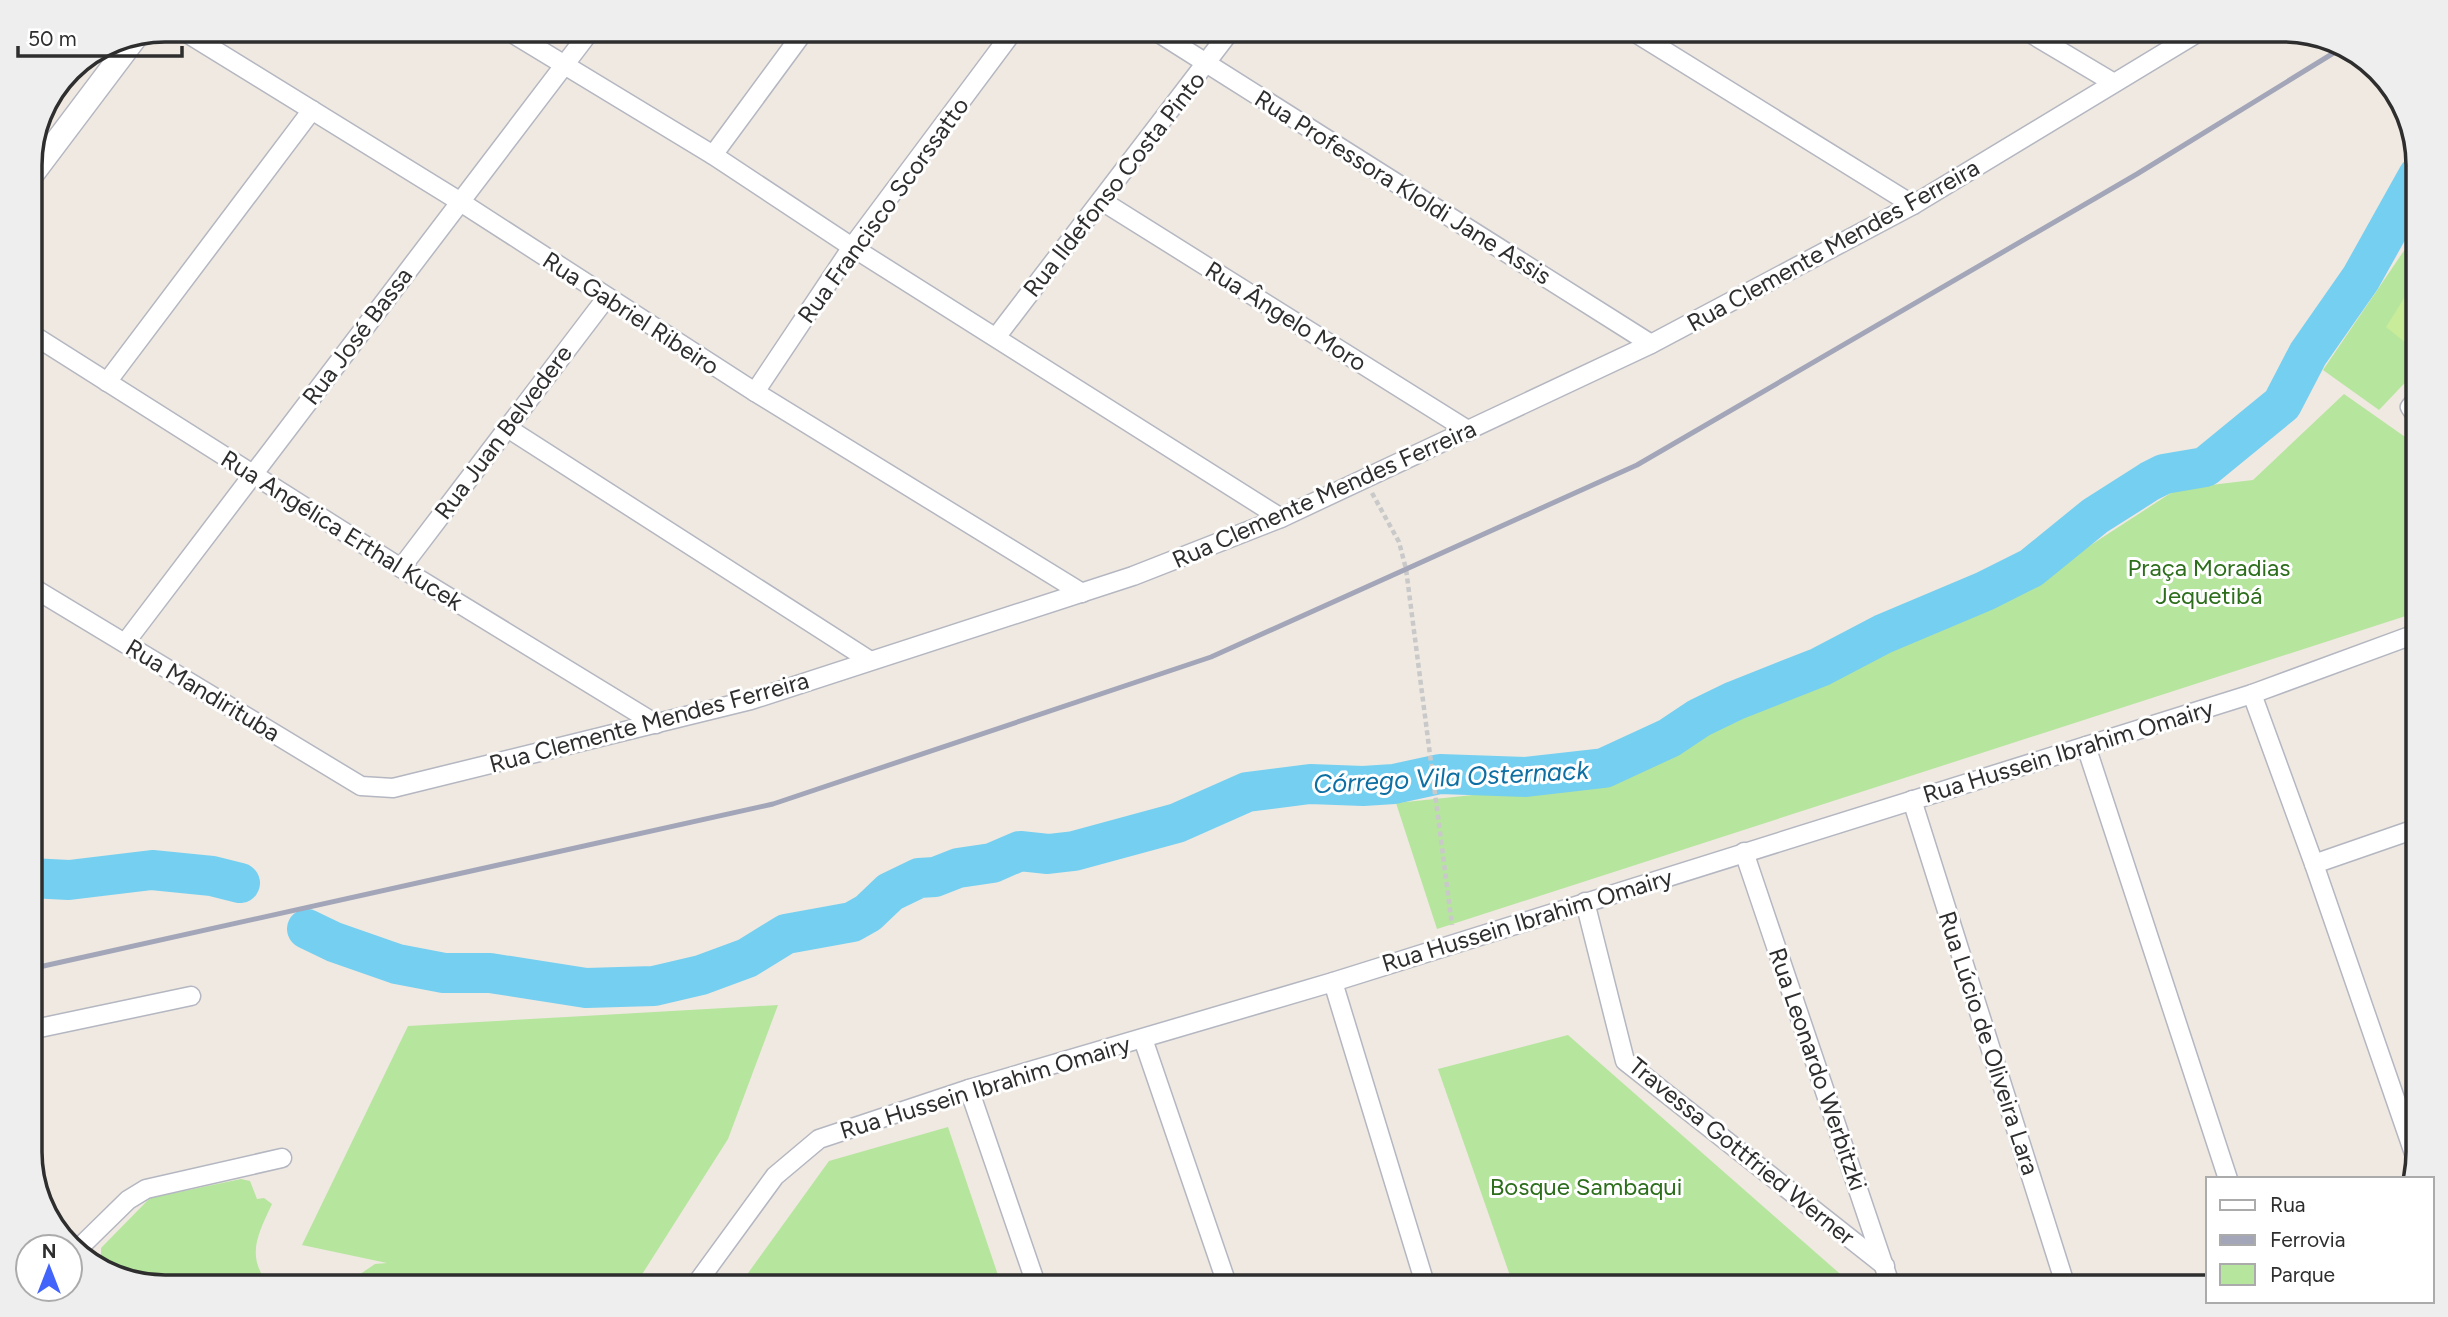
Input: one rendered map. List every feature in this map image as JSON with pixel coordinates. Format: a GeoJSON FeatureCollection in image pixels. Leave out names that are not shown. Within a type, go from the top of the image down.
{"type":"FeatureCollection","features":[{"type":"Feature","properties":{"kind":"street","name":"Rua Gabriel Ribeiro"},"geometry":{"type":"LineString","coordinates":[[202,42],[459,201],[755,392],[1082,593]]}},
{"type":"Feature","properties":{"kind":"street"},"geometry":{"type":"LineString","coordinates":[[526,42],[713,155],[852,247],[997,336],[1281,518]]}},
{"type":"Feature","properties":{"kind":"street","name":"Rua José Bassa"},"geometry":{"type":"LineString","coordinates":[[125,643],[582,42]]}},
{"type":"Feature","properties":{"kind":"street"},"geometry":{"type":"LineString","coordinates":[[713,155],[795,42]]}},
{"type":"Feature","properties":{"kind":"street","name":"Rua Francisco Scorssatto"},"geometry":{"type":"LineString","coordinates":[[755,392],[852,247],[1005,42]]}},
{"type":"Feature","properties":{"kind":"street","name":"Rua Professora Kloldi Jane Assis"},"geometry":{"type":"LineString","coordinates":[[1173,42],[1651,344]]}},
{"type":"Feature","properties":{"kind":"street","name":"Rua Ildefonso Costa Pinto"},"geometry":{"type":"LineString","coordinates":[[997,336],[1222,42]]}},
{"type":"Feature","properties":{"kind":"street"},"geometry":{"type":"LineString","coordinates":[[1650,42],[1913,205]]}},
{"type":"Feature","properties":{"kind":"street"},"geometry":{"type":"LineString","coordinates":[[2045,42],[2114,83]]}},
{"type":"Feature","properties":{"kind":"street","name":"Rua Clemente Mendes Ferreira"},"geometry":{"type":"LineString","coordinates":[[377,789],[393,788],[751,700],[1082,593],[1281,518],[1651,344],[1913,205],[2182,42]]}},
{"type":"Feature","properties":{"kind":"street"},"geometry":{"type":"LineString","coordinates":[[42,161],[127,49]]}},
{"type":"Feature","properties":{"kind":"street"},"geometry":{"type":"LineString","coordinates":[[107,382],[312,110]]}},
{"type":"Feature","properties":{"kind":"street","name":"Rua Ângelo Moro"},"geometry":{"type":"LineString","coordinates":[[1102,201],[1469,431]]}},
{"type":"Feature","properties":{"kind":"street","name":"Rua Juan Belvedere"},"geometry":{"type":"LineString","coordinates":[[401,568],[607,297]]}},
{"type":"Feature","properties":{"kind":"street","name":"Rua Angélica Erthal Kucek"},"geometry":{"type":"LineString","coordinates":[[42,340],[401,568],[656,724]]}},
{"type":"Feature","properties":{"kind":"street"},"geometry":{"type":"LineString","coordinates":[[506,427],[869,660]]}},
{"type":"Feature","properties":{"kind":"street","name":"Rua Mandirituba"},"geometry":{"type":"LineString","coordinates":[[42,593],[361,786],[377,789]]}},
{"type":"Feature","properties":{"kind":"street","name":"Rua Hussein Ibrahim Omairy"},"geometry":{"type":"LineString","coordinates":[[703,1275],[775,1176],[819,1139],[969,1089],[1333,982],[2252,694],[2406,637]]}},
{"type":"Feature","properties":{"kind":"street"},"geometry":{"type":"LineString","coordinates":[[2252,694],[2314,863],[2406,1130]]}},
{"type":"Feature","properties":{"kind":"street"},"geometry":{"type":"LineString","coordinates":[[2086,746],[2227,1177]]}},
{"type":"Feature","properties":{"kind":"street","name":"Rua Lúcio de Oliveira Lara"},"geometry":{"type":"LineString","coordinates":[[1912,800],[2062,1275]]}},
{"type":"Feature","properties":{"kind":"street"},"geometry":{"type":"LineString","coordinates":[[2314,863],[2406,832]]}},
{"type":"Feature","properties":{"kind":"street","name":"Rua Leonardo Werbitzki"},"geometry":{"type":"LineString","coordinates":[[1744,852],[1888,1275]]}},
{"type":"Feature","properties":{"kind":"street","name":"Travessa Gottfried Werner"},"geometry":{"type":"LineString","coordinates":[[1585,902],[1625,1061],[1885,1266]]}},
{"type":"Feature","properties":{"kind":"street"},"geometry":{"type":"LineString","coordinates":[[1333,982],[1422,1275]]}},
{"type":"Feature","properties":{"kind":"street"},"geometry":{"type":"LineString","coordinates":[[42,1027],[191,996]]}},
{"type":"Feature","properties":{"kind":"street"},"geometry":{"type":"LineString","coordinates":[[1143,1039],[1224,1275]]}},
{"type":"Feature","properties":{"kind":"street"},"geometry":{"type":"LineString","coordinates":[[969,1089],[1033,1275]]}},
{"type":"Feature","properties":{"kind":"street"},"geometry":{"type":"LineString","coordinates":[[84,1244],[128,1200],[146,1189],[282,1158]]}},
{"type":"Feature","properties":{"kind":"path"},"geometry":{"type":"LineString","coordinates":[[1364,480],[1399,542],[1406,569],[1434,801],[1455,942]]}},
{"type":"Feature","properties":{"kind":"green space"},"geometry":{"type":"Polygon","coordinates":[[[2406,248],[2406,382],[2379,410],[2323,370],[2406,248]]]}},
{"type":"Feature","properties":{"kind":"green space"},"geometry":{"type":"Polygon","coordinates":[[[2406,295],[2406,343],[2386,327],[2406,295]]]}},
{"type":"Feature","properties":{"kind":"green space","name":"Praça Moradias Jequetibá"},"geometry":{"type":"Polygon","coordinates":[[[2344,394],[2406,438],[2406,616],[1437,929],[1396,803],[1609,781],[1750,708],[2031,584],[2177,489],[2253,480],[2344,394]]]}},
{"type":"Feature","properties":{"kind":"green space"},"geometry":{"type":"Polygon","coordinates":[[[778,1005],[728,1139],[642,1275],[359,1275],[375,1264],[387,1263],[302,1245],[408,1026],[778,1005]]]}},
{"type":"Feature","properties":{"kind":"green space","name":"Bosque Sambaqui"},"geometry":{"type":"Polygon","coordinates":[[[1568,1035],[1841,1275],[1510,1275],[1438,1069],[1568,1035]]]}},
{"type":"Feature","properties":{"kind":"green space"},"geometry":{"type":"Polygon","coordinates":[[[948,1127],[998,1275],[747,1275],[829,1161],[948,1127]]]}},
{"type":"Feature","properties":{"kind":"green space"},"geometry":{"type":"Polygon","coordinates":[[[241,1179],[250,1181],[257,1199],[264,1198],[272,1204],[256,1247],[258,1266],[262,1275],[157,1275],[126,1268],[101,1256],[101,1248],[150,1198],[241,1179]]]}},
{"type":"Feature","properties":{"kind":"waterway","name":"Córrego Vila Osternack"},"geometry":{"type":"LineString","coordinates":[[307,929],[334,942],[397,964],[444,973],[490,973],[586,988],[654,986],[701,975],[747,958],[786,934],[852,922],[868,913],[890,892],[919,878],[935,877],[958,868],[992,863],[1020,851],[1048,854],[1074,851],[1177,823],[1247,792],[1310,784],[1394,784],[1440,774],[1526,777],[1604,768],[1669,738],[1699,718],[1734,701],[1820,667],[1883,634],[1985,591],[2031,568],[2095,516],[2150,481],[2164,474],[2205,467],[2282,404],[2308,354],[2361,278],[2406,197]]}},
{"type":"Feature","properties":{"kind":"waterway","name":"Córrego Vila Osternack"},"geometry":{"type":"LineString","coordinates":[[42,879],[69,880],[152,870],[212,876],[240,883]]}},
{"type":"Feature","properties":{"kind":"railway"},"geometry":{"type":"LineString","coordinates":[[42,966],[773,804],[1211,657],[1637,465],[2137,174],[2334,53]]}}]}
